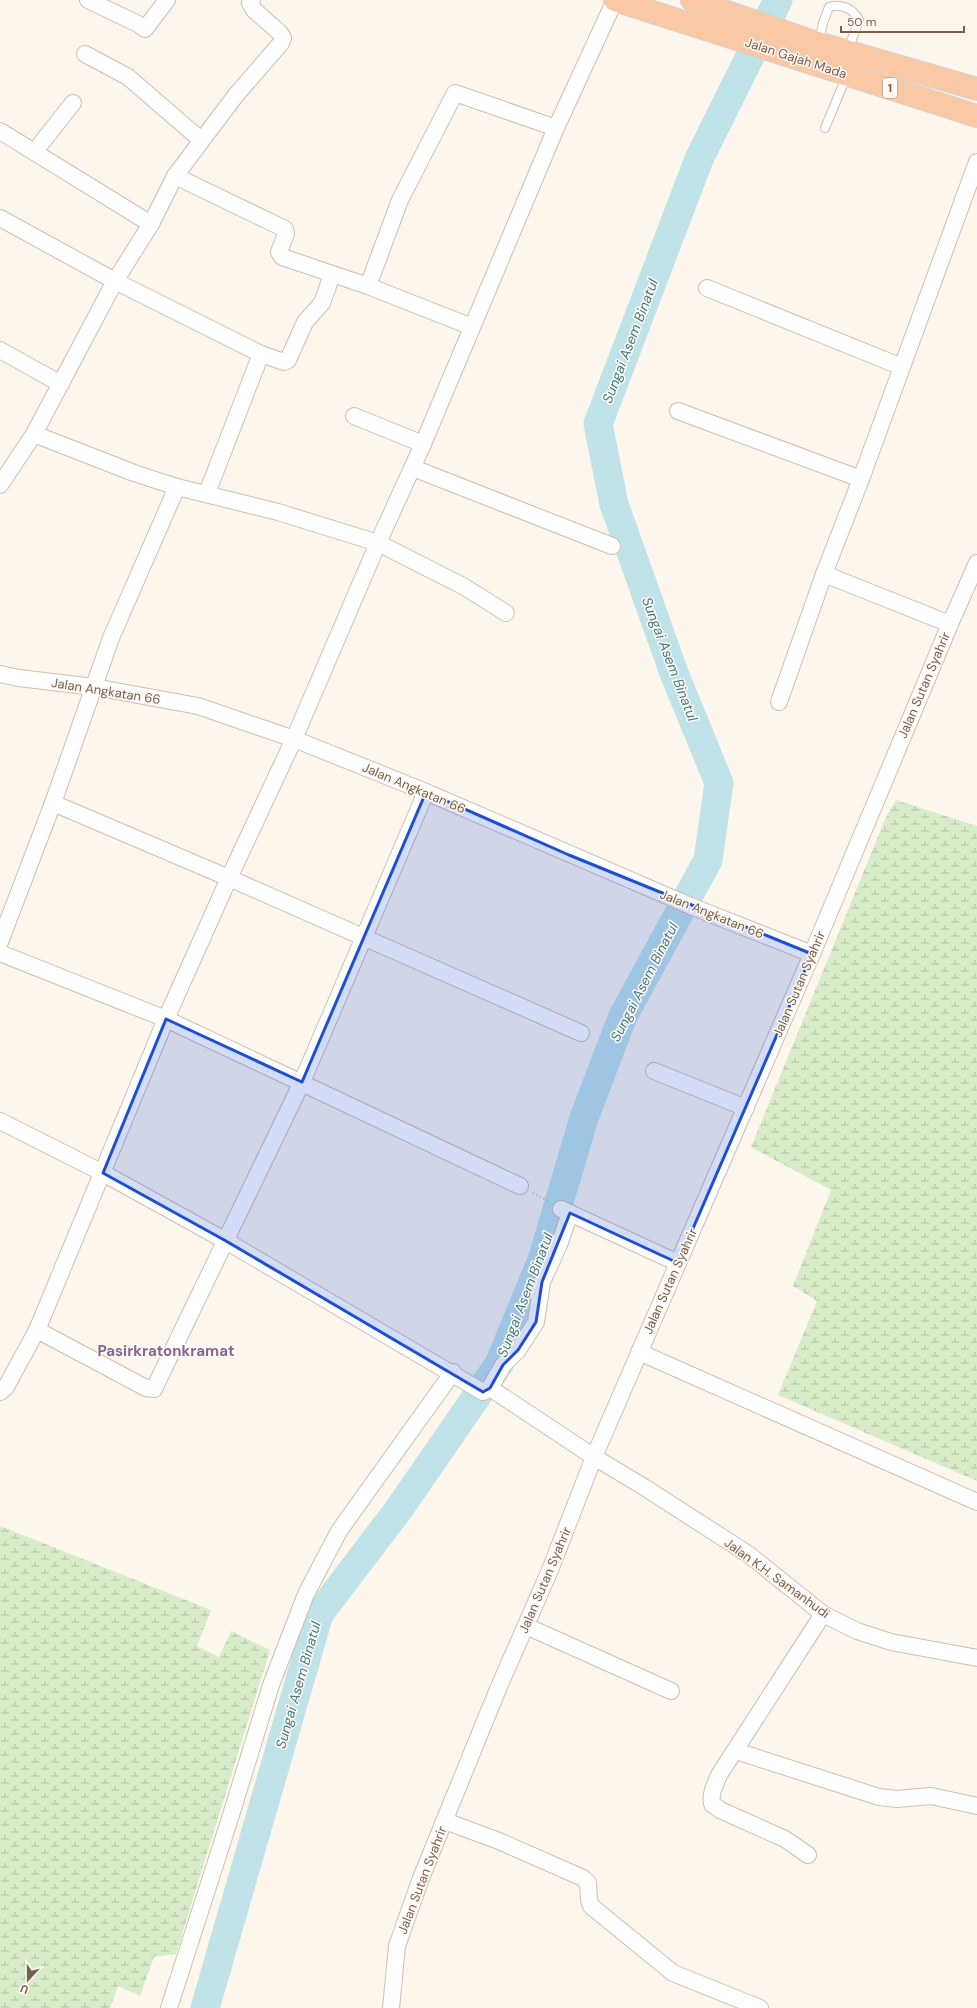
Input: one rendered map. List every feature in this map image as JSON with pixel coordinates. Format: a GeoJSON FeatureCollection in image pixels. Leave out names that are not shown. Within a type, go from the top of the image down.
{"type":"FeatureCollection","features":[{"type":"Feature","properties":{"kind":"highway","name":"Jalan Gajah Mada"},"geometry":{"type":"LineString","coordinates":[[615,0],[970,113]]}},
{"type":"Feature","properties":{"kind":"highway","name":"Jalan Gajah Mada"},"geometry":{"type":"LineString","coordinates":[[694,1],[815,42],[848,50],[977,89]]}},
{"type":"Feature","properties":{"kind":"street"},"geometry":{"type":"LineString","coordinates":[[88,0],[138,24],[144,30],[167,0]]}},
{"type":"Feature","properties":{"kind":"street"},"geometry":{"type":"LineString","coordinates":[[0,485],[5,467],[34,434],[115,281],[151,224],[176,176],[201,140],[283,38],[254,10],[250,3],[252,0]]}},
{"type":"Feature","properties":{"kind":"street"},"geometry":{"type":"LineString","coordinates":[[0,1392],[6,1387],[37,1330],[166,1019],[229,878],[294,739],[378,543],[423,444],[556,128],[615,0]]}},
{"type":"Feature","properties":{"kind":"street"},"geometry":{"type":"LineString","coordinates":[[85,54],[128,77],[201,140]]}},
{"type":"Feature","properties":{"kind":"street"},"geometry":{"type":"LineString","coordinates":[[970,113],[977,89]]}},
{"type":"Feature","properties":{"kind":"street"},"geometry":{"type":"LineString","coordinates":[[368,286],[400,200],[455,93],[556,128]]}},
{"type":"Feature","properties":{"kind":"street"},"geometry":{"type":"LineString","coordinates":[[35,151],[73,103]]}},
{"type":"Feature","properties":{"kind":"street"},"geometry":{"type":"LineString","coordinates":[[0,131],[35,151],[151,224]]}},
{"type":"Feature","properties":{"kind":"street"},"geometry":{"type":"LineString","coordinates":[[779,702],[824,574],[861,479],[977,162]]}},
{"type":"Feature","properties":{"kind":"street"},"geometry":{"type":"LineString","coordinates":[[176,176],[285,229],[286,234],[279,252],[282,257],[368,286],[472,327]]}},
{"type":"Feature","properties":{"kind":"street"},"geometry":{"type":"LineString","coordinates":[[0,218],[115,281],[261,354],[284,362],[287,362],[305,322],[322,303],[332,275]]}},
{"type":"Feature","properties":{"kind":"street"},"geometry":{"type":"LineString","coordinates":[[707,288],[902,367]]}},
{"type":"Feature","properties":{"kind":"street"},"geometry":{"type":"LineString","coordinates":[[0,350],[61,384]]}},
{"type":"Feature","properties":{"kind":"street"},"geometry":{"type":"LineString","coordinates":[[207,493],[261,354]]}},
{"type":"Feature","properties":{"kind":"street"},"geometry":{"type":"LineString","coordinates":[[678,411],[861,479]]}},
{"type":"Feature","properties":{"kind":"street"},"geometry":{"type":"LineString","coordinates":[[354,416],[423,444]]}},
{"type":"Feature","properties":{"kind":"street"},"geometry":{"type":"LineString","coordinates":[[34,434],[134,473],[178,487],[207,493],[278,512],[378,543],[463,586],[506,613]]}},
{"type":"Feature","properties":{"kind":"street"},"geometry":{"type":"LineString","coordinates":[[412,468],[612,546]]}},
{"type":"Feature","properties":{"kind":"street"},"geometry":{"type":"LineString","coordinates":[[0,942],[53,803],[111,638],[178,487]]}},
{"type":"Feature","properties":{"kind":"street","name":"Jalan Sutan Syahrir"},"geometry":{"type":"LineString","coordinates":[[391,2008],[397,1946],[421,1878],[498,1689],[526,1626],[594,1457],[812,954],[977,563]]}},
{"type":"Feature","properties":{"kind":"street"},"geometry":{"type":"LineString","coordinates":[[824,574],[950,624]]}},
{"type":"Feature","properties":{"kind":"street","name":"Jalan Angkatan 66"},"geometry":{"type":"LineString","coordinates":[[0,674],[19,678],[94,687],[198,706],[294,739],[426,792],[692,907],[812,954]]}},
{"type":"Feature","properties":{"kind":"street"},"geometry":{"type":"LineString","coordinates":[[37,1330],[146,1388],[152,1390],[157,1385],[302,1082],[362,937],[426,792]]}},
{"type":"Feature","properties":{"kind":"street"},"geometry":{"type":"LineString","coordinates":[[53,803],[229,878],[581,1033]]}},
{"type":"Feature","properties":{"kind":"street"},"geometry":{"type":"LineString","coordinates":[[0,953],[166,1019],[520,1186]]}},
{"type":"Feature","properties":{"kind":"street"},"geometry":{"type":"LineString","coordinates":[[654,1071],[746,1108]]}},
{"type":"Feature","properties":{"kind":"street","name":"Jalan K.H. Samanhudi"},"geometry":{"type":"LineString","coordinates":[[0,1121],[103,1174],[226,1241],[454,1373],[487,1390],[644,1487],[748,1554],[823,1614],[857,1631],[890,1642],[977,1658]]}},
{"type":"Feature","properties":{"kind":"street"},"geometry":{"type":"LineString","coordinates":[[487,1390],[503,1365],[518,1350],[536,1322],[542,1282],[559,1246],[566,1211],[678,1263]]}},
{"type":"Feature","properties":{"kind":"street"},"geometry":{"type":"LineString","coordinates":[[639,1352],[977,1502]]}},
{"type":"Feature","properties":{"kind":"street"},"geometry":{"type":"LineString","coordinates":[[169,2008],[271,1685],[306,1594],[339,1531],[454,1373]]}},
{"type":"Feature","properties":{"kind":"street"},"geometry":{"type":"LineString","coordinates":[[808,1855],[785,1838],[720,1810],[712,1804],[713,1789],[719,1775],[736,1751],[823,1614]]}},
{"type":"Feature","properties":{"kind":"street"},"geometry":{"type":"LineString","coordinates":[[526,1626],[671,1691]]}},
{"type":"Feature","properties":{"kind":"street"},"geometry":{"type":"LineString","coordinates":[[736,1751],[879,1797],[897,1799],[931,1796],[977,1806]]}},
{"type":"Feature","properties":{"kind":"street"},"geometry":{"type":"LineString","coordinates":[[445,1821],[499,1841],[583,1878],[588,1883],[588,1900],[591,1906],[656,1961],[673,1973],[685,1979],[760,2008]]}},
{"type":"Feature","properties":{"kind":"lane"},"geometry":{"type":"LineString","coordinates":[[815,42],[829,6],[843,6],[855,13],[859,20],[848,50]]}},
{"type":"Feature","properties":{"kind":"lane"},"geometry":{"type":"LineString","coordinates":[[825,128],[847,74]]}},
{"type":"Feature","properties":{"kind":"path"},"geometry":{"type":"LineString","coordinates":[[520,1186],[566,1211]]}},
{"type":"Feature","properties":{"kind":"highlighted area"},"geometry":{"type":"Polygon","coordinates":[[[426,792],[569,855],[812,954],[678,1263],[570,1213],[542,1282],[536,1322],[518,1350],[503,1365],[490,1388],[483,1392],[226,1241],[103,1173],[166,1019],[302,1082],[426,792]]]}},
{"type":"Feature","properties":{"kind":"green space"},"geometry":{"type":"Polygon","coordinates":[[[896,800],[977,826],[977,1481],[778,1395],[817,1301],[793,1286],[831,1190],[751,1147],[886,817],[896,800]]]}},
{"type":"Feature","properties":{"kind":"green space"},"geometry":{"type":"Polygon","coordinates":[[[0,1526],[211,1610],[197,1646],[219,1657],[231,1631],[270,1650],[176,1954],[154,1957],[140,1996],[118,1986],[110,2008],[0,2008],[0,1526]]]}},
{"type":"Feature","properties":{"kind":"waterway","name":"Sungai Asem Binatul"},"geometry":{"type":"LineString","coordinates":[[205,2008],[319,1614],[399,1509],[499,1364],[542,1260],[584,1118],[622,1018],[708,860],[719,783],[674,673],[614,504],[598,424],[699,159],[778,0]]}},
{"type":"Feature","properties":{"kind":"district","name":"Pasirkratonkramat"},"geometry":{"type":"Point","coordinates":[166,1351]}}]}
